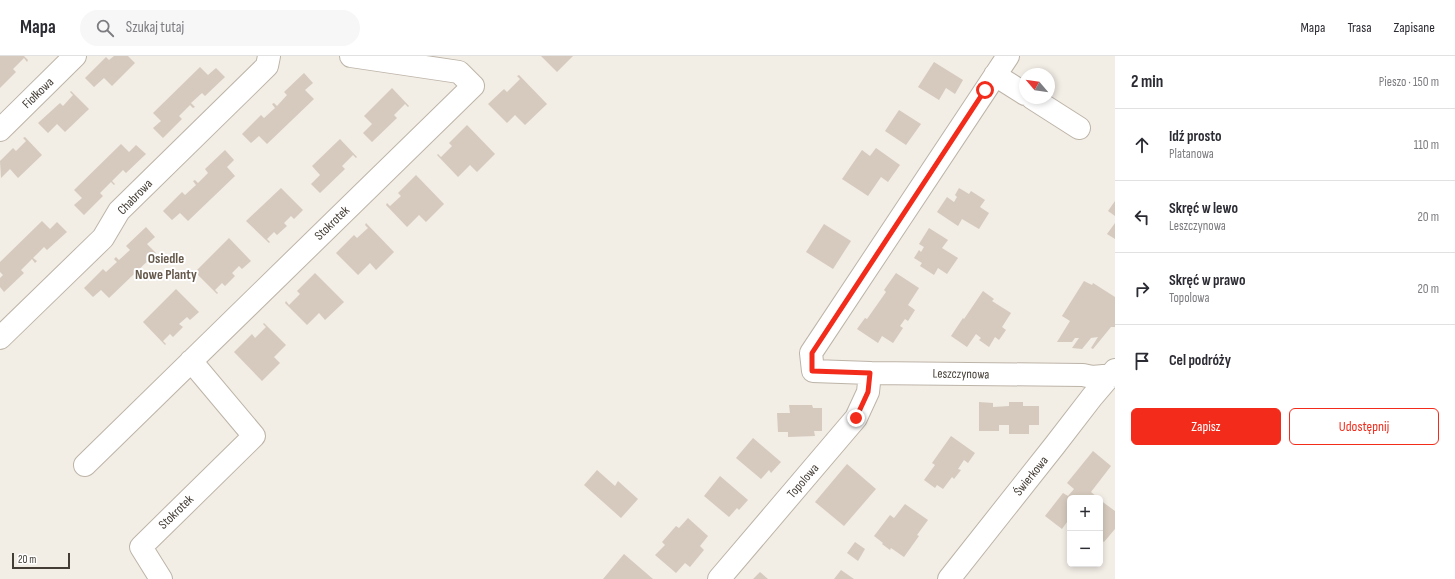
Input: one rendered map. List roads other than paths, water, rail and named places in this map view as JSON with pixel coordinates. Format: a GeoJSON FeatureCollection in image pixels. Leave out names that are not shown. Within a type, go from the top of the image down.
{"type":"FeatureCollection","features":[{"type":"Feature","properties":{"kind":"street","name":"Fiołkowa"},"geometry":{"type":"LineString","coordinates":[[0,130],[75,56]]}},
{"type":"Feature","properties":{"kind":"street","name":"Chabrowa"},"geometry":{"type":"LineString","coordinates":[[0,338],[104,238],[119,211],[267,66],[269,56]]}},
{"type":"Feature","properties":{"kind":"street","name":"Stokrotek"},"geometry":{"type":"LineString","coordinates":[[85,465],[473,86],[459,72],[351,56]]}},
{"type":"Feature","properties":{"kind":"street"},"geometry":{"type":"LineString","coordinates":[[1008,56],[995,74],[1019,90]]}},
{"type":"Feature","properties":{"kind":"street","name":"Leszczynowa"},"geometry":{"type":"LineString","coordinates":[[995,74],[812,353],[812,371],[1083,375],[1092,377],[1113,373]]}},
{"type":"Feature","properties":{"kind":"street"},"geometry":{"type":"LineString","coordinates":[[1041,104],[1079,128]]}},
{"type":"Feature","properties":{"kind":"street","name":"Stokrotek"},"geometry":{"type":"LineString","coordinates":[[161,579],[141,547],[254,436],[191,361]]}},
{"type":"Feature","properties":{"kind":"street","name":"Topolowa"},"geometry":{"type":"LineString","coordinates":[[718,579],[856,418],[868,392],[870,373]]}},
{"type":"Feature","properties":{"kind":"street","name":"Świerkowa"},"geometry":{"type":"LineString","coordinates":[[949,579],[1113,373]]}},
{"type":"Feature","properties":{"kind":"district","name":"Osiedle Nowe Planty"},"geometry":{"type":"Point","coordinates":[166,266]}}]}
